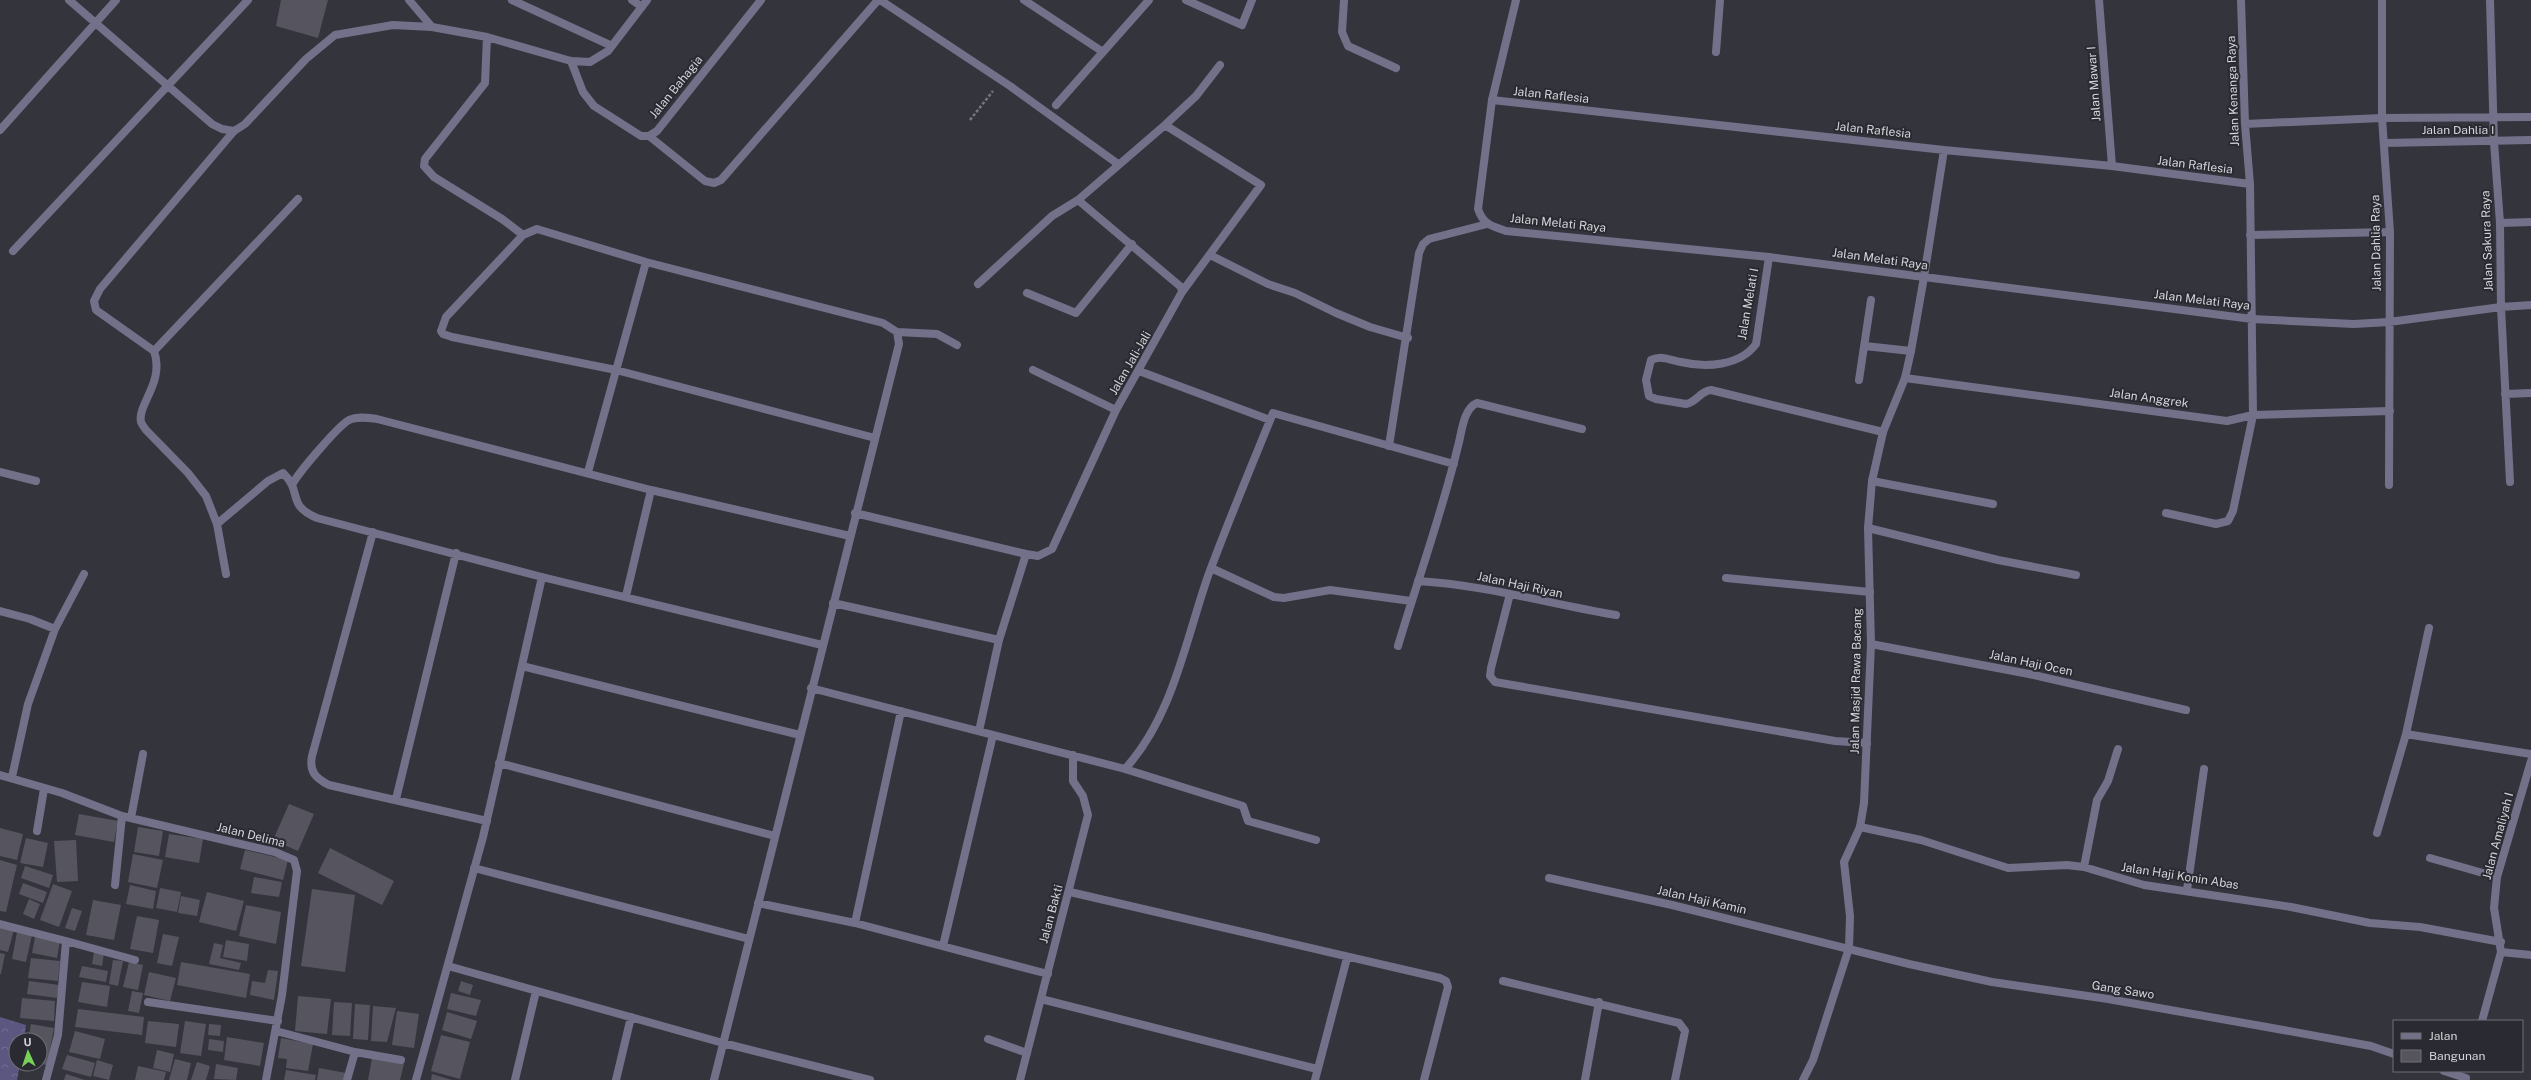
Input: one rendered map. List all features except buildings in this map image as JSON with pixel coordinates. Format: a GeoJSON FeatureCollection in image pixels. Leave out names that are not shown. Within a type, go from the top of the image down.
{"type":"FeatureCollection","features":[{"type":"Feature","properties":{"kind":"street"},"geometry":{"type":"LineString","coordinates":[[69,0],[166,86],[212,124],[222,129],[234,131]]}},
{"type":"Feature","properties":{"kind":"street"},"geometry":{"type":"LineString","coordinates":[[0,130],[116,0]]}},
{"type":"Feature","properties":{"kind":"street"},"geometry":{"type":"LineString","coordinates":[[13,251],[248,0]]}},
{"type":"Feature","properties":{"kind":"street"},"geometry":{"type":"LineString","coordinates":[[409,0],[432,27]]}},
{"type":"Feature","properties":{"kind":"street"},"geometry":{"type":"LineString","coordinates":[[512,0],[612,46]]}},
{"type":"Feature","properties":{"kind":"street"},"geometry":{"type":"LineString","coordinates":[[632,0],[642,7]]}},
{"type":"Feature","properties":{"kind":"street"},"geometry":{"type":"LineString","coordinates":[[226,574],[217,524],[206,496],[188,472],[146,430],[141,422],[142,413],[158,369],[154,351],[102,316],[96,310],[94,301],[100,289],[234,131],[245,124],[311,54],[335,35],[393,25],[432,27],[530,47],[571,62],[590,62],[612,46],[648,0]]}},
{"type":"Feature","properties":{"kind":"street","name":"Jalan Bahagia"},"geometry":{"type":"LineString","coordinates":[[571,62],[583,92],[594,106],[641,136],[649,136],[696,84],[720,50],[761,0]]}},
{"type":"Feature","properties":{"kind":"street"},"geometry":{"type":"LineString","coordinates":[[649,136],[705,181],[714,183],[721,180],[879,0],[1001,80],[1118,164]]}},
{"type":"Feature","properties":{"kind":"street"},"geometry":{"type":"LineString","coordinates":[[1024,0],[1103,52]]}},
{"type":"Feature","properties":{"kind":"street"},"geometry":{"type":"LineString","coordinates":[[1056,105],[1149,0]]}},
{"type":"Feature","properties":{"kind":"street"},"geometry":{"type":"LineString","coordinates":[[1186,0],[1242,25],[1252,0]]}},
{"type":"Feature","properties":{"kind":"street"},"geometry":{"type":"LineString","coordinates":[[1344,0],[1342,32],[1348,46],[1396,68]]}},
{"type":"Feature","properties":{"kind":"street"},"geometry":{"type":"LineString","coordinates":[[1487,224],[1481,219],[1478,209],[1492,100],[1516,0]]}},
{"type":"Feature","properties":{"kind":"street"},"geometry":{"type":"LineString","coordinates":[[1716,52],[1720,0]]}},
{"type":"Feature","properties":{"kind":"street","name":"Jalan Mawar I"},"geometry":{"type":"LineString","coordinates":[[2099,0],[2112,166]]}},
{"type":"Feature","properties":{"kind":"street","name":"Jalan Kenanga Raya"},"geometry":{"type":"LineString","coordinates":[[2166,513],[2216,524],[2228,521],[2233,511],[2253,414],[2250,184],[2245,124],[2241,0]]}},
{"type":"Feature","properties":{"kind":"street","name":"Jalan Dahlia Raya"},"geometry":{"type":"LineString","coordinates":[[2382,0],[2382,118],[2390,232],[2389,485]]}},
{"type":"Feature","properties":{"kind":"street","name":"Jalan Sakura Raya"},"geometry":{"type":"LineString","coordinates":[[2490,0],[2494,142],[2500,223],[2501,307],[2510,482]]}},
{"type":"Feature","properties":{"kind":"street"},"geometry":{"type":"LineString","coordinates":[[487,37],[485,83],[425,159],[424,166],[434,177],[502,219],[523,235]]}},
{"type":"Feature","properties":{"kind":"street"},"geometry":{"type":"LineString","coordinates":[[978,284],[1052,216],[1078,200],[1165,125],[1196,96],[1220,65]]}},
{"type":"Feature","properties":{"kind":"street","name":"Jalan Raflesia"},"geometry":{"type":"LineString","coordinates":[[1492,100],[1944,150],[2112,166],[2250,184]]}},
{"type":"Feature","properties":{"kind":"street"},"geometry":{"type":"LineString","coordinates":[[2245,124],[2382,118],[2531,117]]}},
{"type":"Feature","properties":{"kind":"street","name":"Jalan Jali-Jali"},"geometry":{"type":"LineString","coordinates":[[855,513],[1026,554],[1038,556],[1045,554],[1052,549],[1116,410],[1182,292],[1261,184],[1165,125]]}},
{"type":"Feature","properties":{"kind":"street","name":"Jalan Dahlia I"},"geometry":{"type":"LineString","coordinates":[[2384,142],[2494,142],[2531,140]]}},
{"type":"Feature","properties":{"kind":"street","name":"Jalan Masjid Rawa Bacang"},"geometry":{"type":"LineString","coordinates":[[1803,1080],[1813,1060],[1849,948],[1850,916],[1844,862],[1860,827],[1864,803],[1871,644],[1868,528],[1872,481],[1883,432],[1905,378],[1912,351],[1944,150]]}},
{"type":"Feature","properties":{"kind":"street"},"geometry":{"type":"LineString","coordinates":[[154,351],[298,199]]}},
{"type":"Feature","properties":{"kind":"street"},"geometry":{"type":"LineString","coordinates":[[1078,200],[1132,244],[1181,287],[1182,292]]}},
{"type":"Feature","properties":{"kind":"street"},"geometry":{"type":"LineString","coordinates":[[2500,223],[2531,222]]}},
{"type":"Feature","properties":{"kind":"street"},"geometry":{"type":"LineString","coordinates":[[1389,446],[1408,338],[1419,253],[1423,244],[1429,239],[1487,224]]}},
{"type":"Feature","properties":{"kind":"street","name":"Jalan Melati Raya"},"geometry":{"type":"LineString","coordinates":[[1487,224],[1506,230],[1769,257],[2252,319],[2354,324],[2389,322],[2501,307],[2531,305]]}},
{"type":"Feature","properties":{"kind":"street"},"geometry":{"type":"LineString","coordinates":[[875,438],[616,370],[443,334],[441,331],[442,324],[446,317],[523,235],[537,230],[646,262],[883,323],[897,332],[938,334],[958,345]]}},
{"type":"Feature","properties":{"kind":"street"},"geometry":{"type":"LineString","coordinates":[[2250,235],[2390,232]]}},
{"type":"Feature","properties":{"kind":"street"},"geometry":{"type":"LineString","coordinates":[[1027,293],[1076,313],[1132,244]]}},
{"type":"Feature","properties":{"kind":"street"},"geometry":{"type":"LineString","coordinates":[[1210,255],[1268,284],[1295,293],[1336,313],[1370,327],[1408,338]]}},
{"type":"Feature","properties":{"kind":"street","name":"Jalan Melati I"},"geometry":{"type":"LineString","coordinates":[[1769,257],[1756,344],[1749,353],[1735,360],[1719,364],[1683,363],[1665,358],[1654,358],[1649,364],[1646,380],[1649,396],[1674,403],[1692,403],[1702,392],[1711,390],[1883,432]]}},
{"type":"Feature","properties":{"kind":"street"},"geometry":{"type":"LineString","coordinates":[[588,472],[646,262]]}},
{"type":"Feature","properties":{"kind":"street"},"geometry":{"type":"LineString","coordinates":[[1859,380],[1865,346],[1870,300]]}},
{"type":"Feature","properties":{"kind":"street"},"geometry":{"type":"LineString","coordinates":[[714,1080],[855,513],[899,344],[897,332]]}},
{"type":"Feature","properties":{"kind":"street"},"geometry":{"type":"LineString","coordinates":[[1865,346],[1912,351]]}},
{"type":"Feature","properties":{"kind":"street"},"geometry":{"type":"LineString","coordinates":[[1033,370],[1116,410]]}},
{"type":"Feature","properties":{"kind":"street"},"geometry":{"type":"LineString","coordinates":[[1139,371],[1270,420]]}},
{"type":"Feature","properties":{"kind":"street","name":"Jalan Anggrek"},"geometry":{"type":"LineString","coordinates":[[1905,378],[2227,421],[2253,414],[2390,410]]}},
{"type":"Feature","properties":{"kind":"street"},"geometry":{"type":"LineString","coordinates":[[2505,394],[2531,393]]}},
{"type":"Feature","properties":{"kind":"street"},"geometry":{"type":"LineString","coordinates":[[1398,646],[1454,464],[1465,416],[1471,405],[1477,403],[1582,429]]}},
{"type":"Feature","properties":{"kind":"street"},"geometry":{"type":"LineString","coordinates":[[1125,769],[1135,758],[1153,728],[1176,681],[1211,568],[1273,413],[1454,464]]}},
{"type":"Feature","properties":{"kind":"street"},"geometry":{"type":"LineString","coordinates":[[822,645],[626,596],[542,577],[304,512],[296,502],[293,483],[300,469],[349,420],[360,418],[377,419],[588,472],[651,490],[850,536]]}},
{"type":"Feature","properties":{"kind":"street"},"geometry":{"type":"LineString","coordinates":[[0,472],[36,481]]}},
{"type":"Feature","properties":{"kind":"street"},"geometry":{"type":"LineString","coordinates":[[217,524],[278,474],[283,473],[293,483]]}},
{"type":"Feature","properties":{"kind":"street"},"geometry":{"type":"LineString","coordinates":[[1872,481],[1993,504]]}},
{"type":"Feature","properties":{"kind":"street"},"geometry":{"type":"LineString","coordinates":[[626,596],[651,490]]}},
{"type":"Feature","properties":{"kind":"street"},"geometry":{"type":"LineString","coordinates":[[1868,528],[1998,560],[2076,575]]}},
{"type":"Feature","properties":{"kind":"street"},"geometry":{"type":"LineString","coordinates":[[373,532],[310,765],[314,776],[328,785],[396,799],[486,821]]}},
{"type":"Feature","properties":{"kind":"street"},"geometry":{"type":"LineString","coordinates":[[396,799],[456,553]]}},
{"type":"Feature","properties":{"kind":"street"},"geometry":{"type":"LineString","coordinates":[[979,731],[999,640],[1026,554]]}},
{"type":"Feature","properties":{"kind":"street"},"geometry":{"type":"LineString","coordinates":[[1211,568],[1274,597],[1284,598],[1330,590],[1411,601]]}},
{"type":"Feature","properties":{"kind":"street"},"geometry":{"type":"LineString","coordinates":[[12,777],[28,704],[55,629],[84,574]]}},
{"type":"Feature","properties":{"kind":"street"},"geometry":{"type":"LineString","coordinates":[[416,1080],[486,821],[542,577]]}},
{"type":"Feature","properties":{"kind":"street"},"geometry":{"type":"LineString","coordinates":[[1726,578],[1870,592]]}},
{"type":"Feature","properties":{"kind":"street","name":"Jalan Haji Riyan"},"geometry":{"type":"LineString","coordinates":[[1418,581],[1478,588],[1558,606],[1616,615]]}},
{"type":"Feature","properties":{"kind":"street"},"geometry":{"type":"LineString","coordinates":[[1510,594],[1491,668],[1490,676],[1495,682],[1835,741],[1867,743]]}},
{"type":"Feature","properties":{"kind":"street"},"geometry":{"type":"LineString","coordinates":[[833,603],[999,640]]}},
{"type":"Feature","properties":{"kind":"street"},"geometry":{"type":"LineString","coordinates":[[0,611],[30,619],[55,629]]}},
{"type":"Feature","properties":{"kind":"street"},"geometry":{"type":"LineString","coordinates":[[2377,833],[2406,734],[2429,628]]}},
{"type":"Feature","properties":{"kind":"street","name":"Jalan Haji Ocen"},"geometry":{"type":"LineString","coordinates":[[1871,644],[2029,674],[2186,710]]}},
{"type":"Feature","properties":{"kind":"street"},"geometry":{"type":"LineString","coordinates":[[522,666],[800,735]]}},
{"type":"Feature","properties":{"kind":"street"},"geometry":{"type":"LineString","coordinates":[[812,688],[1125,769],[1242,806],[1248,821],[1316,840]]}},
{"type":"Feature","properties":{"kind":"street"},"geometry":{"type":"LineString","coordinates":[[855,923],[901,711]]}},
{"type":"Feature","properties":{"kind":"street"},"geometry":{"type":"LineString","coordinates":[[2406,734],[2531,754]]}},
{"type":"Feature","properties":{"kind":"street"},"geometry":{"type":"LineString","coordinates":[[943,946],[993,735]]}},
{"type":"Feature","properties":{"kind":"street"},"geometry":{"type":"LineString","coordinates":[[2084,867],[2097,800],[2108,781],[2118,748]]}},
{"type":"Feature","properties":{"kind":"street"},"geometry":{"type":"LineString","coordinates":[[115,885],[126,817],[143,754]]}},
{"type":"Feature","properties":{"kind":"street","name":"Jalan Bakti"},"geometry":{"type":"LineString","coordinates":[[1020,1080],[1070,892],[1088,815],[1083,796],[1073,781],[1073,755]]}},
{"type":"Feature","properties":{"kind":"street","name":"Jalan Amaliyah I"},"geometry":{"type":"LineString","coordinates":[[2482,1020],[2501,952],[2501,942],[2494,908],[2497,877],[2531,761]]}},
{"type":"Feature","properties":{"kind":"street"},"geometry":{"type":"LineString","coordinates":[[499,763],[775,836]]}},
{"type":"Feature","properties":{"kind":"street"},"geometry":{"type":"LineString","coordinates":[[2188,890],[2204,769]]}},
{"type":"Feature","properties":{"kind":"street","name":"Jalan Delima"},"geometry":{"type":"LineString","coordinates":[[0,775],[12,777],[44,789],[62,793],[126,817],[275,852],[294,860],[297,871],[278,1021],[266,1080]]}},
{"type":"Feature","properties":{"kind":"street"},"geometry":{"type":"LineString","coordinates":[[37,831],[44,789]]}},
{"type":"Feature","properties":{"kind":"street","name":"Jalan Haji Konin Abas"},"geometry":{"type":"LineString","coordinates":[[1860,827],[1920,840],[2008,868],[2067,865],[2084,867],[2144,885],[2188,890],[2291,907],[2370,923],[2420,927],[2501,942]]}},
{"type":"Feature","properties":{"kind":"street"},"geometry":{"type":"LineString","coordinates":[[2430,858],[2497,877]]}},
{"type":"Feature","properties":{"kind":"street"},"geometry":{"type":"LineString","coordinates":[[474,868],[749,939]]}},
{"type":"Feature","properties":{"kind":"street","name":"Jalan Haji Kamin"},"geometry":{"type":"LineString","coordinates":[[1549,878],[1672,905],[1849,948]]}},
{"type":"Feature","properties":{"kind":"street"},"geometry":{"type":"LineString","coordinates":[[1070,892],[1347,958],[1440,978],[1446,982],[1448,987],[1444,1009],[1424,1080]]}},
{"type":"Feature","properties":{"kind":"street"},"geometry":{"type":"LineString","coordinates":[[758,903],[855,923],[1048,974]]}},
{"type":"Feature","properties":{"kind":"street"},"geometry":{"type":"LineString","coordinates":[[0,924],[135,960]]}},
{"type":"Feature","properties":{"kind":"street"},"geometry":{"type":"LineString","coordinates":[[46,1080],[58,1035],[66,941]]}},
{"type":"Feature","properties":{"kind":"street","name":"Gang Sawo"},"geometry":{"type":"LineString","coordinates":[[1849,948],[1992,982],[2108,999],[2274,1028],[2371,1046],[2393,1054]]}},
{"type":"Feature","properties":{"kind":"street"},"geometry":{"type":"LineString","coordinates":[[2501,952],[2531,955]]}},
{"type":"Feature","properties":{"kind":"street"},"geometry":{"type":"LineString","coordinates":[[1315,1080],[1347,958]]}},
{"type":"Feature","properties":{"kind":"street"},"geometry":{"type":"LineString","coordinates":[[448,966],[723,1043],[870,1080]]}},
{"type":"Feature","properties":{"kind":"street"},"geometry":{"type":"LineString","coordinates":[[1503,981],[1673,1020],[1683,1026],[1685,1031],[1675,1080]]}},
{"type":"Feature","properties":{"kind":"street"},"geometry":{"type":"LineString","coordinates":[[516,1080],[536,991]]}},
{"type":"Feature","properties":{"kind":"street"},"geometry":{"type":"LineString","coordinates":[[1042,1000],[1318,1069]]}},
{"type":"Feature","properties":{"kind":"street"},"geometry":{"type":"LineString","coordinates":[[148,1002],[278,1021]]}},
{"type":"Feature","properties":{"kind":"street"},"geometry":{"type":"LineString","coordinates":[[1585,1080],[1599,1002]]}},
{"type":"Feature","properties":{"kind":"street"},"geometry":{"type":"LineString","coordinates":[[616,1080],[631,1017]]}},
{"type":"Feature","properties":{"kind":"street"},"geometry":{"type":"LineString","coordinates":[[276,1031],[355,1052],[401,1060]]}},
{"type":"Feature","properties":{"kind":"street"},"geometry":{"type":"LineString","coordinates":[[988,1039],[1027,1053]]}},
{"type":"Feature","properties":{"kind":"street"},"geometry":{"type":"LineString","coordinates":[[347,1080],[355,1052]]}},
{"type":"Feature","properties":{"kind":"street"},"geometry":{"type":"LineString","coordinates":[[2448,1072],[2466,1076]]}},
{"type":"Feature","properties":{"kind":"path"},"geometry":{"type":"LineString","coordinates":[[970,120],[1001,80]]}},
{"type":"Feature","properties":{"kind":"green space"},"geometry":{"type":"Polygon","coordinates":[[[0,1017],[26,1025],[25,1032],[8,1032],[8,1072],[18,1072],[17,1080],[0,1080],[0,1017]]]}}]}
